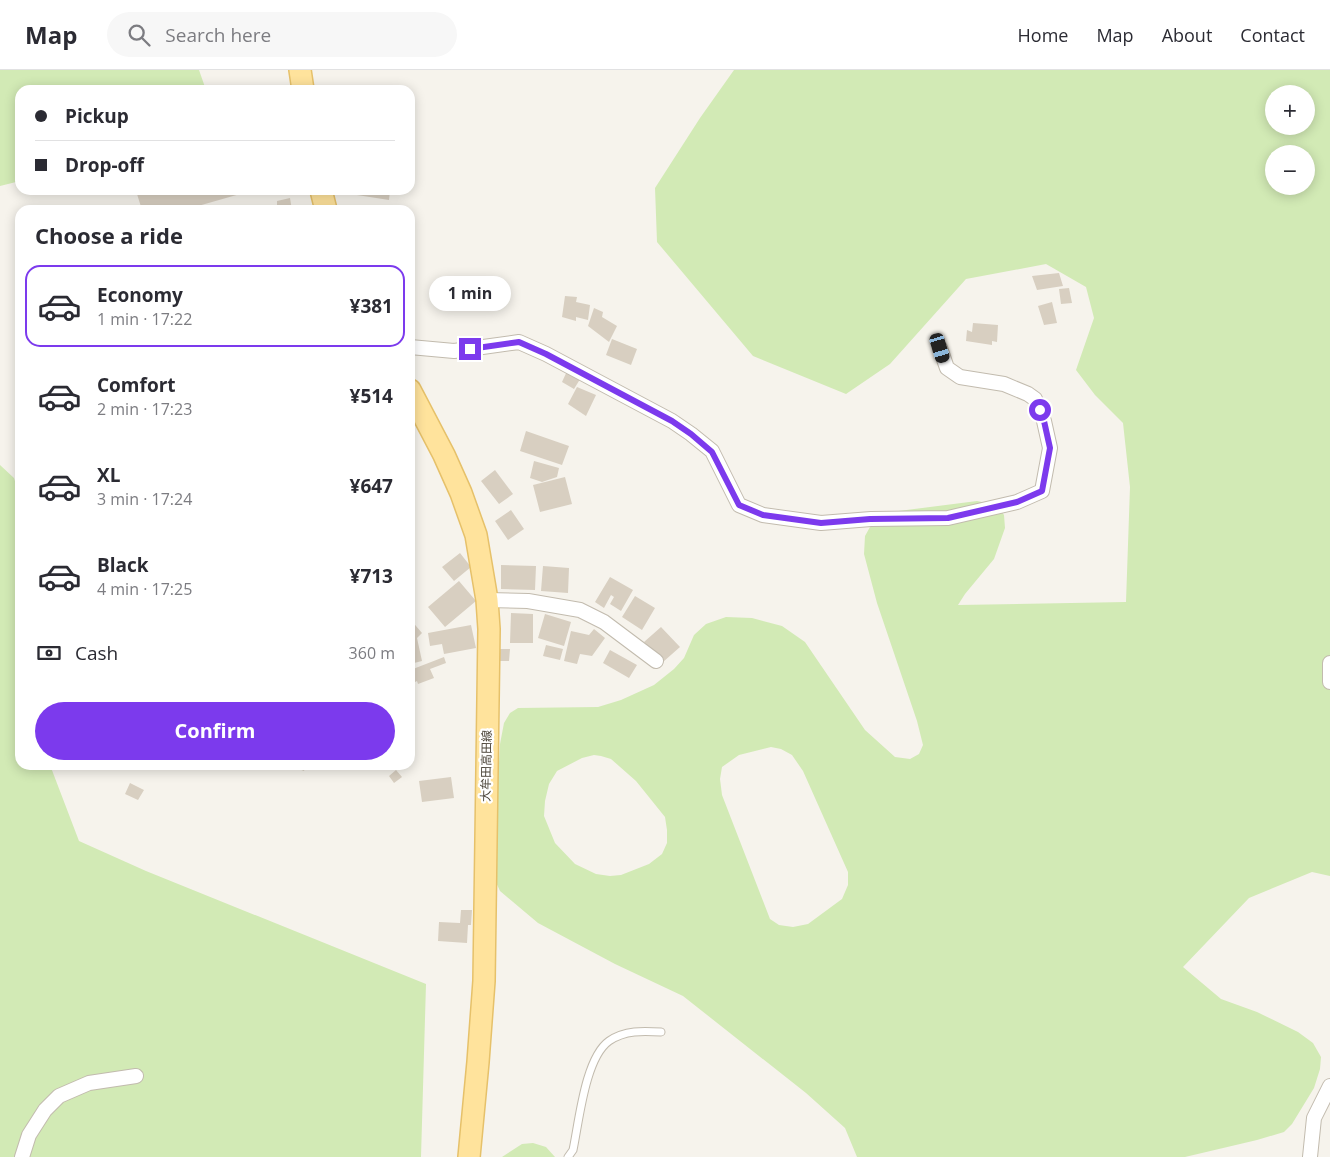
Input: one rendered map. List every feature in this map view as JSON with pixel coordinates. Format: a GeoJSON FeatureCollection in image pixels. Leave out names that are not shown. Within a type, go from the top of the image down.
{"type":"FeatureCollection","features":[{"type":"Feature","properties":{"kind":"main road"},"geometry":{"type":"LineString","coordinates":[[300,70],[302,85]]}},
{"type":"Feature","properties":{"kind":"main road","name":"大牟田高田線"},"geometry":{"type":"LineString","coordinates":[[415,400],[444,455],[461,493],[476,535],[487,600],[489,629],[484,981],[468,1157]]}},
{"type":"Feature","properties":{"kind":"street"},"geometry":{"type":"LineString","coordinates":[[415,347],[454,351],[519,342],[546,354],[672,421],[691,434],[712,452],[739,505],[763,515],[821,523],[870,519],[948,518],[1017,502],[1042,491],[1050,448],[1044,421],[1035,399],[1004,384],[960,376],[947,368],[940,348]]}},
{"type":"Feature","properties":{"kind":"street"},"geometry":{"type":"LineString","coordinates":[[487,600],[528,601],[580,610],[604,622],[656,661]]}},
{"type":"Feature","properties":{"kind":"street"},"geometry":{"type":"LineString","coordinates":[[1330,663],[1330,682]]}},
{"type":"Feature","properties":{"kind":"street"},"geometry":{"type":"LineString","coordinates":[[22,1157],[30,1135],[45,1110],[59,1096],[88,1083],[136,1076]]}},
{"type":"Feature","properties":{"kind":"street"},"geometry":{"type":"LineString","coordinates":[[1310,1157],[1314,1118],[1330,1086]]}},
{"type":"Feature","properties":{"kind":"lane"},"geometry":{"type":"LineString","coordinates":[[568,1157],[573,1150],[588,1076],[598,1054],[608,1042],[622,1034],[640,1031],[661,1032]]}},
{"type":"Feature","properties":{"kind":"green space"},"geometry":{"type":"Polygon","coordinates":[[[0,70],[199,70],[204,85],[15,85],[15,182],[0,186],[0,70]]]}},
{"type":"Feature","properties":{"kind":"green space"},"geometry":{"type":"Polygon","coordinates":[[[734,70],[1330,70],[1330,876],[1312,872],[1249,898],[1183,967],[1221,999],[1257,1012],[1298,1032],[1313,1043],[1321,1057],[1320,1069],[1314,1088],[1292,1124],[1284,1132],[1185,1157],[857,1157],[845,1128],[806,1093],[683,996],[615,964],[538,923],[500,891],[495,880],[494,854],[500,744],[504,723],[510,713],[518,708],[598,707],[621,700],[654,685],[684,658],[694,635],[706,624],[726,617],[752,618],[782,626],[805,642],[865,730],[895,757],[910,759],[919,754],[923,745],[917,721],[877,603],[864,554],[865,536],[870,527],[883,513],[977,501],[997,505],[1004,515],[1005,528],[994,559],[958,605],[1126,602],[1130,487],[1123,423],[1095,395],[1076,370],[1094,318],[1086,287],[1046,264],[966,279],[890,364],[846,394],[753,356],[657,242],[655,188],[700,118],[734,70]],[[771,747],[739,755],[722,767],[720,779],[722,795],[770,919],[779,925],[793,927],[808,924],[842,899],[848,885],[848,872],[803,771],[792,755],[781,749],[771,747]],[[594,755],[582,758],[557,771],[549,784],[544,816],[555,843],[575,864],[596,874],[621,875],[649,864],[662,854],[667,843],[665,817],[636,781],[611,759],[594,755]]]}},
{"type":"Feature","properties":{"kind":"green space"},"geometry":{"type":"Polygon","coordinates":[[[0,465],[15,481],[15,770],[52,770],[79,841],[146,871],[426,984],[421,1157],[0,1157],[0,465]]]}},
{"type":"Feature","properties":{"kind":"green space"},"geometry":{"type":"Polygon","coordinates":[[[533,1143],[546,1147],[555,1157],[502,1157],[522,1144],[533,1143]]]}},
{"type":"Feature","properties":{"kind":"building"},"geometry":{"type":"Polygon","coordinates":[[[137,195],[236,195],[202,205],[140,205],[137,195]]]}},
{"type":"Feature","properties":{"kind":"building"},"geometry":{"type":"Polygon","coordinates":[[[357,195],[390,195],[389,200],[357,195]]]}},
{"type":"Feature","properties":{"kind":"building"},"geometry":{"type":"Polygon","coordinates":[[[290,198],[291,205],[277,205],[277,201],[290,198]]]}},
{"type":"Feature","properties":{"kind":"building"},"geometry":{"type":"Polygon","coordinates":[[[1059,273],[1063,286],[1037,290],[1032,276],[1059,273]]]}},
{"type":"Feature","properties":{"kind":"building"},"geometry":{"type":"Polygon","coordinates":[[[1069,288],[1072,303],[1061,304],[1059,289],[1069,288]]]}},
{"type":"Feature","properties":{"kind":"building"},"geometry":{"type":"Polygon","coordinates":[[[565,296],[577,297],[576,302],[590,305],[588,320],[576,317],[576,321],[562,317],[565,296]]]}},
{"type":"Feature","properties":{"kind":"building"},"geometry":{"type":"Polygon","coordinates":[[[1052,302],[1057,323],[1044,325],[1038,306],[1052,302]]]}},
{"type":"Feature","properties":{"kind":"building"},"geometry":{"type":"Polygon","coordinates":[[[594,308],[603,312],[602,317],[617,326],[609,342],[588,326],[594,308]]]}},
{"type":"Feature","properties":{"kind":"building"},"geometry":{"type":"Polygon","coordinates":[[[973,323],[998,325],[997,342],[992,341],[992,345],[966,341],[967,330],[972,332],[973,323]]]}},
{"type":"Feature","properties":{"kind":"building"},"geometry":{"type":"Polygon","coordinates":[[[612,339],[637,349],[631,365],[606,355],[612,339]]]}},
{"type":"Feature","properties":{"kind":"building"},"geometry":{"type":"Polygon","coordinates":[[[568,369],[582,376],[574,389],[562,382],[568,369]]]}},
{"type":"Feature","properties":{"kind":"building"},"geometry":{"type":"Polygon","coordinates":[[[577,387],[596,395],[586,416],[568,404],[577,387]]]}},
{"type":"Feature","properties":{"kind":"building"},"geometry":{"type":"Polygon","coordinates":[[[526,431],[569,446],[562,465],[520,451],[526,431]]]}},
{"type":"Feature","properties":{"kind":"building"},"geometry":{"type":"Polygon","coordinates":[[[534,461],[559,468],[557,477],[542,482],[530,478],[534,461]]]}},
{"type":"Feature","properties":{"kind":"building"},"geometry":{"type":"Polygon","coordinates":[[[495,470],[513,494],[499,504],[481,481],[495,470]]]}},
{"type":"Feature","properties":{"kind":"building"},"geometry":{"type":"Polygon","coordinates":[[[565,477],[572,504],[540,512],[533,485],[565,477]]]}},
{"type":"Feature","properties":{"kind":"building"},"geometry":{"type":"Polygon","coordinates":[[[511,510],[524,529],[508,540],[495,521],[511,510]]]}},
{"type":"Feature","properties":{"kind":"building"},"geometry":{"type":"Polygon","coordinates":[[[460,553],[471,567],[454,581],[442,567],[460,553]]]}},
{"type":"Feature","properties":{"kind":"building"},"geometry":{"type":"Polygon","coordinates":[[[501,565],[536,566],[535,590],[501,589],[501,565]]]}},
{"type":"Feature","properties":{"kind":"building"},"geometry":{"type":"Polygon","coordinates":[[[543,566],[569,568],[568,593],[541,591],[543,566]]]}},
{"type":"Feature","properties":{"kind":"building"},"geometry":{"type":"Polygon","coordinates":[[[610,577],[633,590],[621,611],[610,604],[614,597],[611,595],[604,608],[595,602],[610,577]]]}},
{"type":"Feature","properties":{"kind":"building"},"geometry":{"type":"Polygon","coordinates":[[[459,581],[476,601],[445,627],[428,607],[459,581]]]}},
{"type":"Feature","properties":{"kind":"building"},"geometry":{"type":"Polygon","coordinates":[[[635,596],[655,608],[642,630],[622,617],[635,596]]]}},
{"type":"Feature","properties":{"kind":"building"},"geometry":{"type":"Polygon","coordinates":[[[511,613],[533,614],[533,643],[510,643],[511,613]]]}},
{"type":"Feature","properties":{"kind":"building"},"geometry":{"type":"Polygon","coordinates":[[[545,614],[571,622],[564,646],[538,638],[545,614]]]}},
{"type":"Feature","properties":{"kind":"building"},"geometry":{"type":"Polygon","coordinates":[[[415,625],[422,633],[417,638],[422,661],[415,663],[415,625]]]}},
{"type":"Feature","properties":{"kind":"building"},"geometry":{"type":"Polygon","coordinates":[[[471,625],[476,648],[444,654],[442,644],[430,646],[428,633],[471,625]]]}},
{"type":"Feature","properties":{"kind":"building"},"geometry":{"type":"Polygon","coordinates":[[[661,627],[680,647],[663,662],[644,642],[661,627]]]}},
{"type":"Feature","properties":{"kind":"building"},"geometry":{"type":"Polygon","coordinates":[[[594,629],[605,638],[592,656],[580,654],[577,664],[564,661],[571,631],[589,635],[594,629]]]}},
{"type":"Feature","properties":{"kind":"building"},"geometry":{"type":"Polygon","coordinates":[[[546,645],[563,649],[560,660],[543,656],[546,645]]]}},
{"type":"Feature","properties":{"kind":"building"},"geometry":{"type":"Polygon","coordinates":[[[500,649],[510,649],[509,661],[499,661],[500,649]]]}},
{"type":"Feature","properties":{"kind":"building"},"geometry":{"type":"Polygon","coordinates":[[[610,650],[637,665],[629,678],[603,663],[610,650]]]}},
{"type":"Feature","properties":{"kind":"building"},"geometry":{"type":"Polygon","coordinates":[[[444,657],[446,663],[430,669],[434,678],[418,684],[417,681],[415,682],[415,668],[444,657]]]}},
{"type":"Feature","properties":{"kind":"building"},"geometry":{"type":"Polygon","coordinates":[[[396,770],[402,777],[394,783],[389,776],[396,770]]]}},
{"type":"Feature","properties":{"kind":"building"},"geometry":{"type":"Polygon","coordinates":[[[451,777],[454,798],[422,802],[419,781],[451,777]]]}},
{"type":"Feature","properties":{"kind":"building"},"geometry":{"type":"Polygon","coordinates":[[[130,783],[144,790],[138,800],[125,794],[130,783]]]}},
{"type":"Feature","properties":{"kind":"building"},"geometry":{"type":"Polygon","coordinates":[[[461,910],[472,910],[471,925],[468,925],[467,943],[438,941],[439,922],[460,923],[461,910]]]}},
{"type":"Feature","properties":{"kind":"route"},"geometry":{"type":"LineString","coordinates":[[470,349],[519,342],[546,354],[672,421],[691,434],[712,452],[739,505],[763,515],[821,523],[870,519],[948,518],[1017,502],[1042,491],[1050,448],[1040,410]]}}]}
